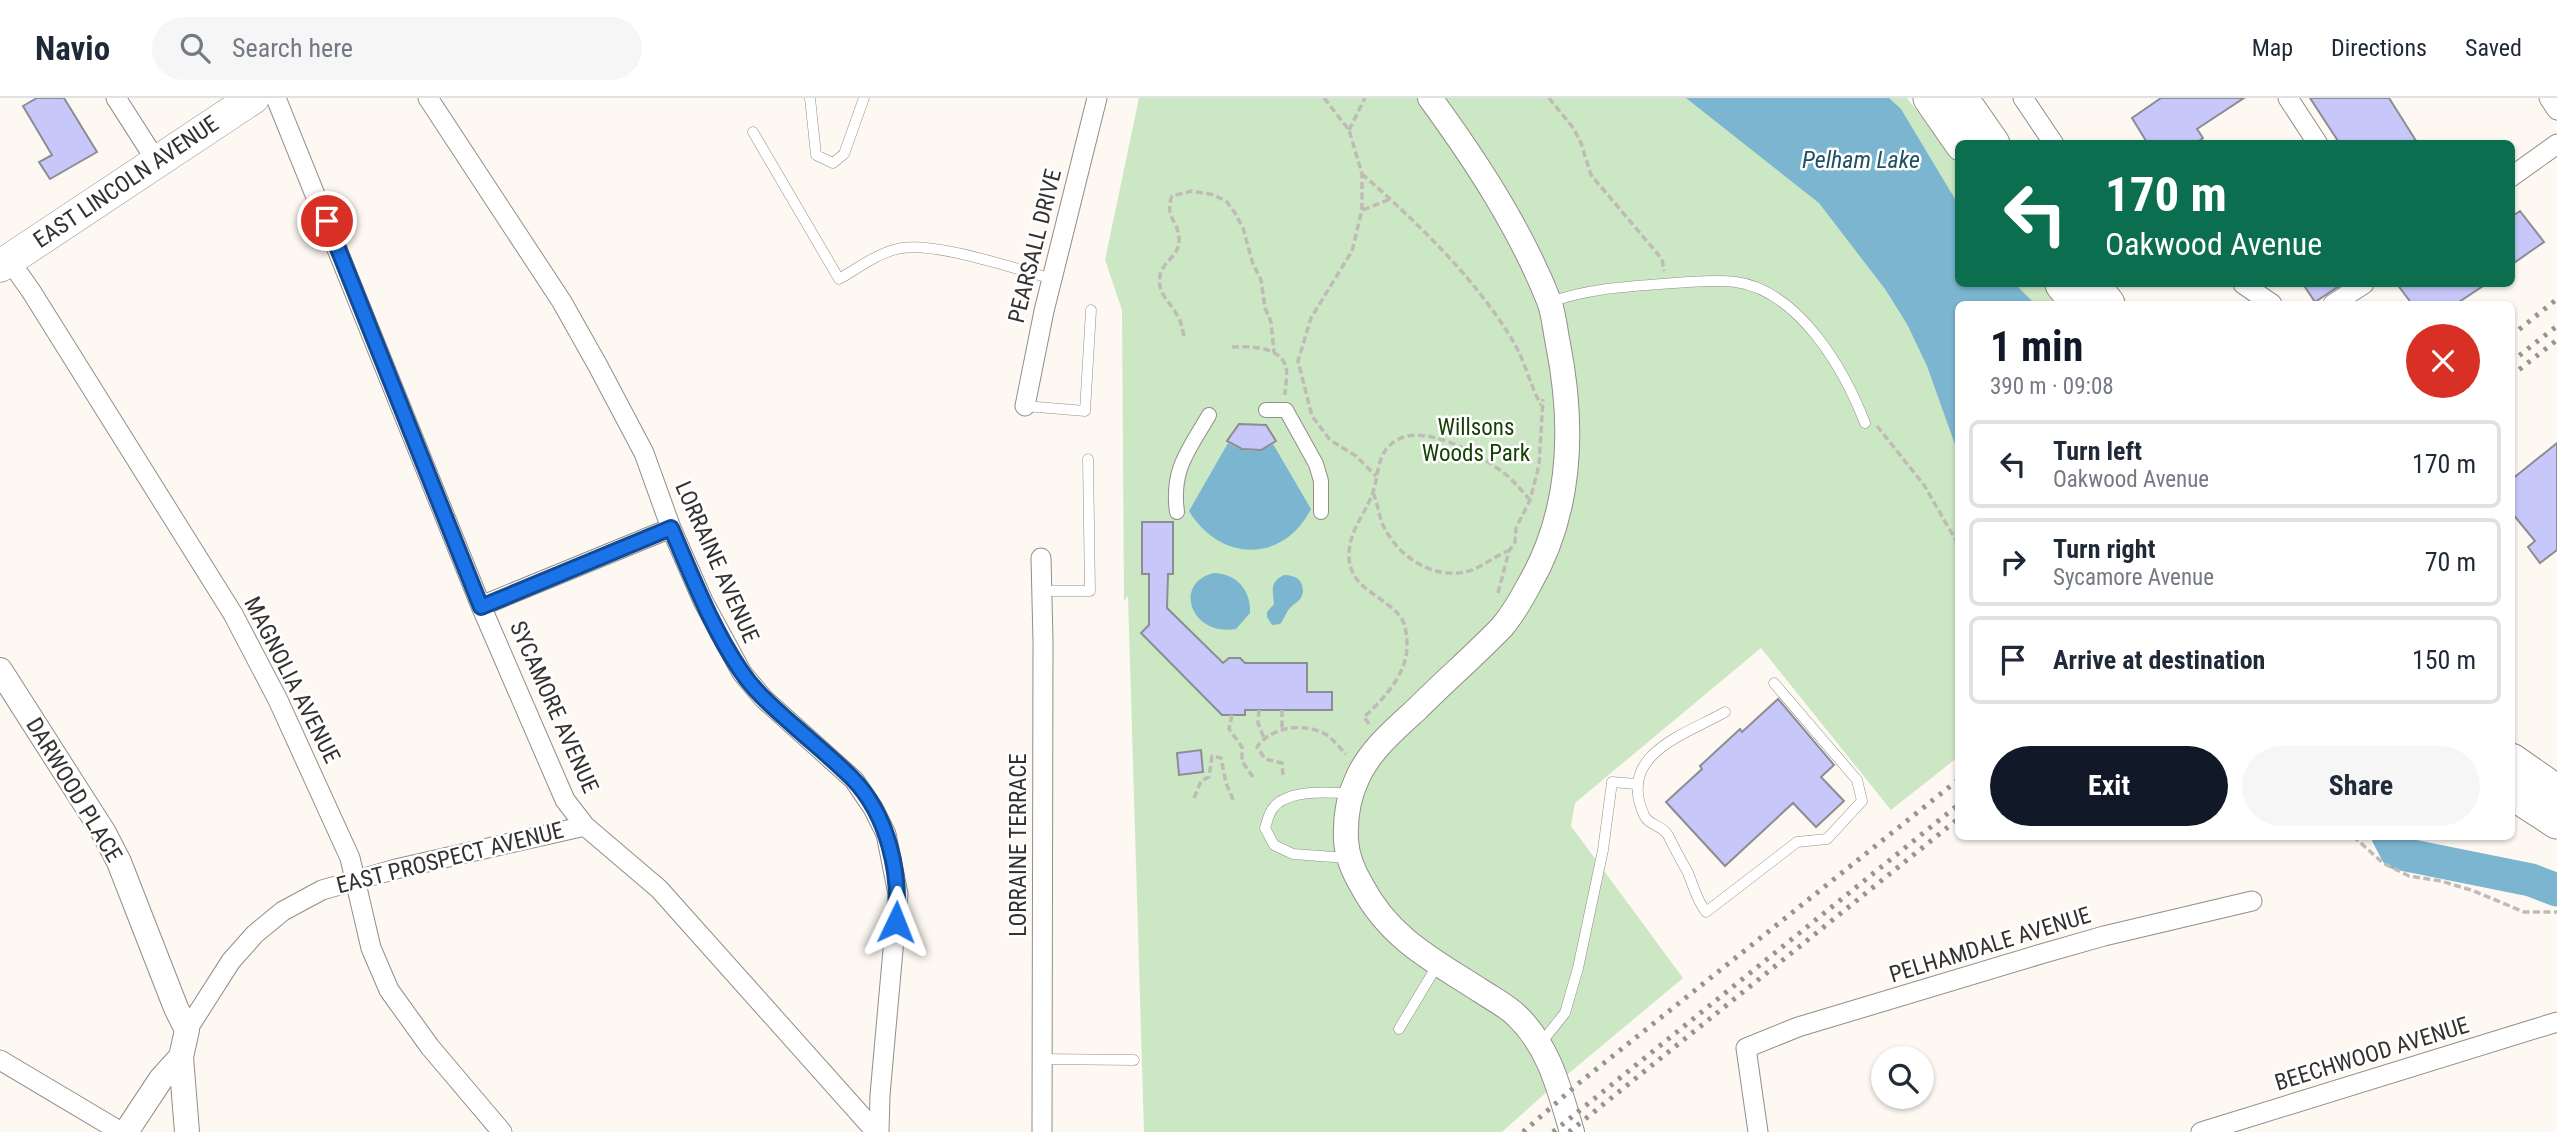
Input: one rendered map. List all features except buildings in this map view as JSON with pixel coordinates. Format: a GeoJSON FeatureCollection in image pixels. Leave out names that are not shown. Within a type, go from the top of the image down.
{"type":"FeatureCollection","features":[{"type":"Feature","properties":{"kind":"highway"},"geometry":{"type":"LineString","coordinates":[[1931,98],[1960,140]]}},
{"type":"Feature","properties":{"kind":"highway"},"geometry":{"type":"LineString","coordinates":[[1960,98],[1989,140]]}},
{"type":"Feature","properties":{"kind":"highway"},"geometry":{"type":"LineString","coordinates":[[2065,287],[2077,301]]}},
{"type":"Feature","properties":{"kind":"highway"},"geometry":{"type":"LineString","coordinates":[[2093,287],[2105,301]]}},
{"type":"Feature","properties":{"kind":"highway"},"geometry":{"type":"LineString","coordinates":[[2515,764],[2557,793]]}},
{"type":"Feature","properties":{"kind":"highway"},"geometry":{"type":"LineString","coordinates":[[2515,794],[2557,821]]}},
{"type":"Feature","properties":{"kind":"main road","name":"EAST LINCOLN AVENUE"},"geometry":{"type":"LineString","coordinates":[[4,263],[253,98]]}},
{"type":"Feature","properties":{"kind":"street"},"geometry":{"type":"LineString","coordinates":[[116,98],[157,162]]}},
{"type":"Feature","properties":{"kind":"street","name":"SYCAMORE AVENUE"},"geometry":{"type":"LineString","coordinates":[[276,98],[481,607],[565,800],[585,826],[659,889],[877,1132]]}},
{"type":"Feature","properties":{"kind":"street","name":"LORRAINE AVENUE"},"geometry":{"type":"LineString","coordinates":[[428,98],[562,302],[598,366],[644,453],[671,528],[703,601],[742,673],[764,699],[854,780],[886,834],[898,894],[877,1132]]}},
{"type":"Feature","properties":{"kind":"street","name":"PEARSALL DRIVE"},"geometry":{"type":"LineString","coordinates":[[1024,406],[1035,348],[1097,98]]}},
{"type":"Feature","properties":{"kind":"street"},"geometry":{"type":"LineString","coordinates":[[1430,98],[1465,146],[1506,212],[1549,302],[1565,383],[1568,451],[1558,513],[1538,570],[1505,623],[1397,727],[1358,776],[1351,793],[1346,826],[1348,858],[1369,901],[1387,924],[1408,944],[1516,1014],[1541,1043],[1553,1068],[1572,1132]]}},
{"type":"Feature","properties":{"kind":"street"},"geometry":{"type":"LineString","coordinates":[[2023,98],[2051,140]]}},
{"type":"Feature","properties":{"kind":"street"},"geometry":{"type":"LineString","coordinates":[[2288,98],[2315,140]]}},
{"type":"Feature","properties":{"kind":"street"},"geometry":{"type":"LineString","coordinates":[[2549,98],[2557,110]]}},
{"type":"Feature","properties":{"kind":"street"},"geometry":{"type":"LineString","coordinates":[[2515,174],[2557,144]]}},
{"type":"Feature","properties":{"kind":"street","name":"MAGNOLIA AVENUE"},"geometry":{"type":"LineString","coordinates":[[4,263],[31,291],[233,614],[278,700],[350,858],[371,948],[388,990],[430,1047],[502,1132]]}},
{"type":"Feature","properties":{"kind":"street"},"geometry":{"type":"LineString","coordinates":[[2247,287],[2268,301]]}},
{"type":"Feature","properties":{"kind":"street"},"geometry":{"type":"LineString","coordinates":[[2338,301],[2359,287]]}},
{"type":"Feature","properties":{"kind":"street"},"geometry":{"type":"LineString","coordinates":[[1266,410],[1286,410],[1316,464],[1321,481],[1321,512]]}},
{"type":"Feature","properties":{"kind":"street"},"geometry":{"type":"LineString","coordinates":[[1177,512],[1174,494],[1180,466],[1209,415]]}},
{"type":"Feature","properties":{"kind":"street"},"geometry":{"type":"LineString","coordinates":[[481,607],[671,528]]}},
{"type":"Feature","properties":{"kind":"street","name":"LORRAINE TERRACE"},"geometry":{"type":"LineString","coordinates":[[1041,558],[1042,1132]]}},
{"type":"Feature","properties":{"kind":"street","name":"DARWOOD PLACE"},"geometry":{"type":"LineString","coordinates":[[0,670],[114,852],[176,1009],[187,1030]]}},
{"type":"Feature","properties":{"kind":"street","name":"EAST PROSPECT AVENUE"},"geometry":{"type":"LineString","coordinates":[[187,1132],[181,1057],[187,1030],[231,961],[255,934],[283,911],[322,890],[396,869],[585,826]]}},
{"type":"Feature","properties":{"kind":"street","name":"PELHAMDALE AVENUE"},"geometry":{"type":"LineString","coordinates":[[1758,1132],[1746,1048],[1798,1027],[2041,954],[2104,936],[2252,901]]}},
{"type":"Feature","properties":{"kind":"street","name":"BEECHWOOD AVENUE"},"geometry":{"type":"LineString","coordinates":[[2201,1132],[2557,1022]]}},
{"type":"Feature","properties":{"kind":"street"},"geometry":{"type":"LineString","coordinates":[[126,1132],[161,1079],[181,1057]]}},
{"type":"Feature","properties":{"kind":"street"},"geometry":{"type":"LineString","coordinates":[[0,1060],[121,1132]]}},
{"type":"Feature","properties":{"kind":"street"},"geometry":{"type":"LineString","coordinates":[[139,1132],[150,1132]]}},
{"type":"Feature","properties":{"kind":"lane"},"geometry":{"type":"LineString","coordinates":[[810,98],[816,155],[833,163],[844,153],[864,98]]}},
{"type":"Feature","properties":{"kind":"lane"},"geometry":{"type":"LineString","coordinates":[[753,132],[839,279],[882,255],[899,248],[912,248],[959,253],[1053,279]]}},
{"type":"Feature","properties":{"kind":"lane"},"geometry":{"type":"LineString","coordinates":[[1549,302],[1595,289],[1664,284],[1735,282],[1760,288],[1788,307],[1832,356],[1855,397],[1865,423]]}},
{"type":"Feature","properties":{"kind":"lane"},"geometry":{"type":"LineString","coordinates":[[1024,406],[1085,411],[1091,310]]}},
{"type":"Feature","properties":{"kind":"lane"},"geometry":{"type":"LineString","coordinates":[[1042,591],[1090,592],[1088,459]]}},
{"type":"Feature","properties":{"kind":"lane"},"geometry":{"type":"LineString","coordinates":[[1725,712],[1656,749],[1646,761],[1636,784],[1646,819],[1665,831],[1689,876],[1698,901],[1706,912],[1797,842],[1827,839],[1862,801],[1857,780],[1774,684]]}},
{"type":"Feature","properties":{"kind":"lane"},"geometry":{"type":"LineString","coordinates":[[1541,1043],[1565,1013],[1578,968],[1603,850],[1612,782],[1636,784]]}},
{"type":"Feature","properties":{"kind":"lane"},"geometry":{"type":"LineString","coordinates":[[1348,858],[1293,854],[1274,845],[1265,828],[1274,806],[1292,796],[1322,792],[1351,793]]}},
{"type":"Feature","properties":{"kind":"lane"},"geometry":{"type":"LineString","coordinates":[[1399,1029],[1438,964]]}},
{"type":"Feature","properties":{"kind":"lane"},"geometry":{"type":"LineString","coordinates":[[1042,1059],[1133,1060]]}},
{"type":"Feature","properties":{"kind":"path"},"geometry":{"type":"LineString","coordinates":[[1324,98],[1349,130],[1362,174],[1362,210],[1352,251],[1311,318],[1298,361],[1312,416],[1330,440],[1356,456],[1376,476]]}},
{"type":"Feature","properties":{"kind":"path"},"geometry":{"type":"LineString","coordinates":[[1349,130],[1365,98]]}},
{"type":"Feature","properties":{"kind":"path"},"geometry":{"type":"LineString","coordinates":[[1549,98],[1581,143],[1591,175],[1662,259],[1664,284]]}},
{"type":"Feature","properties":{"kind":"path"},"geometry":{"type":"LineString","coordinates":[[1362,174],[1472,282],[1515,345],[1542,407],[1540,454],[1530,500],[1516,528],[1515,542],[1509,551],[1469,571],[1437,571],[1409,558],[1392,541],[1381,522],[1373,493]]}},
{"type":"Feature","properties":{"kind":"path"},"geometry":{"type":"LineString","coordinates":[[1184,336],[1179,318],[1162,297],[1159,284],[1160,272],[1174,257],[1178,248],[1179,237],[1169,215],[1169,203],[1172,196],[1192,191],[1214,195],[1227,202],[1243,228],[1253,264],[1261,280],[1265,308],[1271,321],[1273,352]]}},
{"type":"Feature","properties":{"kind":"path"},"geometry":{"type":"LineString","coordinates":[[1362,210],[1390,199]]}},
{"type":"Feature","properties":{"kind":"path"},"geometry":{"type":"LineString","coordinates":[[1232,347],[1250,346],[1273,352],[1287,370],[1285,393]]}},
{"type":"Feature","properties":{"kind":"path"},"geometry":{"type":"LineString","coordinates":[[1865,423],[1879,426],[1905,457],[1955,539]]}},
{"type":"Feature","properties":{"kind":"path"},"geometry":{"type":"LineString","coordinates":[[1375,729],[1364,718],[1385,697],[1403,664],[1407,650],[1406,633],[1400,616],[1363,587],[1351,570],[1349,547],[1362,512],[1373,493],[1376,476],[1388,447],[1397,440],[1422,435],[1436,436],[1502,471],[1530,500]]}},
{"type":"Feature","properties":{"kind":"path"},"geometry":{"type":"LineString","coordinates":[[1259,710],[1258,723],[1264,737]]}},
{"type":"Feature","properties":{"kind":"path"},"geometry":{"type":"LineString","coordinates":[[1282,710],[1282,730]]}},
{"type":"Feature","properties":{"kind":"path"},"geometry":{"type":"LineString","coordinates":[[1232,715],[1230,729],[1242,747],[1242,761],[1255,780]]}},
{"type":"Feature","properties":{"kind":"path"},"geometry":{"type":"LineString","coordinates":[[1283,775],[1282,763],[1265,760],[1257,747],[1264,737],[1282,730],[1297,727],[1323,733],[1350,757]]}},
{"type":"Feature","properties":{"kind":"path"},"geometry":{"type":"LineString","coordinates":[[1194,798],[1201,781],[1209,777],[1212,755],[1221,758],[1226,783],[1234,802]]}},
{"type":"Feature","properties":{"kind":"path"},"geometry":{"type":"LineString","coordinates":[[2357,840],[2383,863],[2409,876],[2441,881],[2474,891],[2524,912],[2557,912]]}},
{"type":"Feature","properties":{"kind":"green space","name":"Willsons Woods Park"},"geometry":{"type":"Polygon","coordinates":[[[1139,98],[1907,98],[1955,160],[1955,287],[2047,287],[2058,301],[1955,301],[1955,759],[1891,810],[1761,648],[1575,803],[1571,826],[1683,978],[1502,1132],[1144,1132],[1128,596],[1124,601],[1122,310],[1105,260],[1139,98]]]}},
{"type":"Feature","properties":{"kind":"water","name":"Pelham Lake"},"geometry":{"type":"Polygon","coordinates":[[[1686,98],[1889,98],[1901,109],[1955,199],[1955,287],[2018,287],[2032,301],[1955,301],[1955,445],[1927,366],[1907,324],[1885,289],[1819,203],[1686,98]]]}},
{"type":"Feature","properties":{"kind":"water"},"geometry":{"type":"Polygon","coordinates":[[[1228,443],[1250,451],[1273,444],[1311,509],[1299,527],[1284,540],[1251,550],[1234,547],[1217,540],[1202,528],[1189,511],[1228,443]]]}},
{"type":"Feature","properties":{"kind":"water"},"geometry":{"type":"Polygon","coordinates":[[[1214,573],[1236,580],[1248,597],[1250,613],[1236,629],[1220,629],[1208,625],[1192,608],[1193,587],[1201,579],[1214,573]]]}},
{"type":"Feature","properties":{"kind":"water"},"geometry":{"type":"Polygon","coordinates":[[[1284,575],[1298,579],[1303,592],[1280,624],[1272,625],[1267,612],[1274,604],[1274,584],[1284,575]]]}},
{"type":"Feature","properties":{"kind":"waterway"},"geometry":{"type":"LineString","coordinates":[[2390,840],[2397,853],[2531,880],[2557,890]]}},
{"type":"Feature","properties":{"kind":"railway"},"geometry":{"type":"LineString","coordinates":[[2515,333],[2557,299]]}},
{"type":"Feature","properties":{"kind":"railway"},"geometry":{"type":"LineString","coordinates":[[2515,359],[2557,326]]}},
{"type":"Feature","properties":{"kind":"railway"},"geometry":{"type":"LineString","coordinates":[[2515,373],[2557,340]]}},
{"type":"Feature","properties":{"kind":"railway"},"geometry":{"type":"LineString","coordinates":[[1523,1132],[1579,1083],[1955,782]]}},
{"type":"Feature","properties":{"kind":"railway"},"geometry":{"type":"LineString","coordinates":[[1553,1132],[1955,807]]}},
{"type":"Feature","properties":{"kind":"railway"},"geometry":{"type":"LineString","coordinates":[[1569,1132],[1955,821]]}},
{"type":"Feature","properties":{"kind":"route"},"geometry":{"type":"LineString","coordinates":[[327,221],[481,607],[671,528],[703,601],[742,673],[764,699],[854,780],[873,808],[886,834],[892,859],[898,894],[896,922]]}}]}
